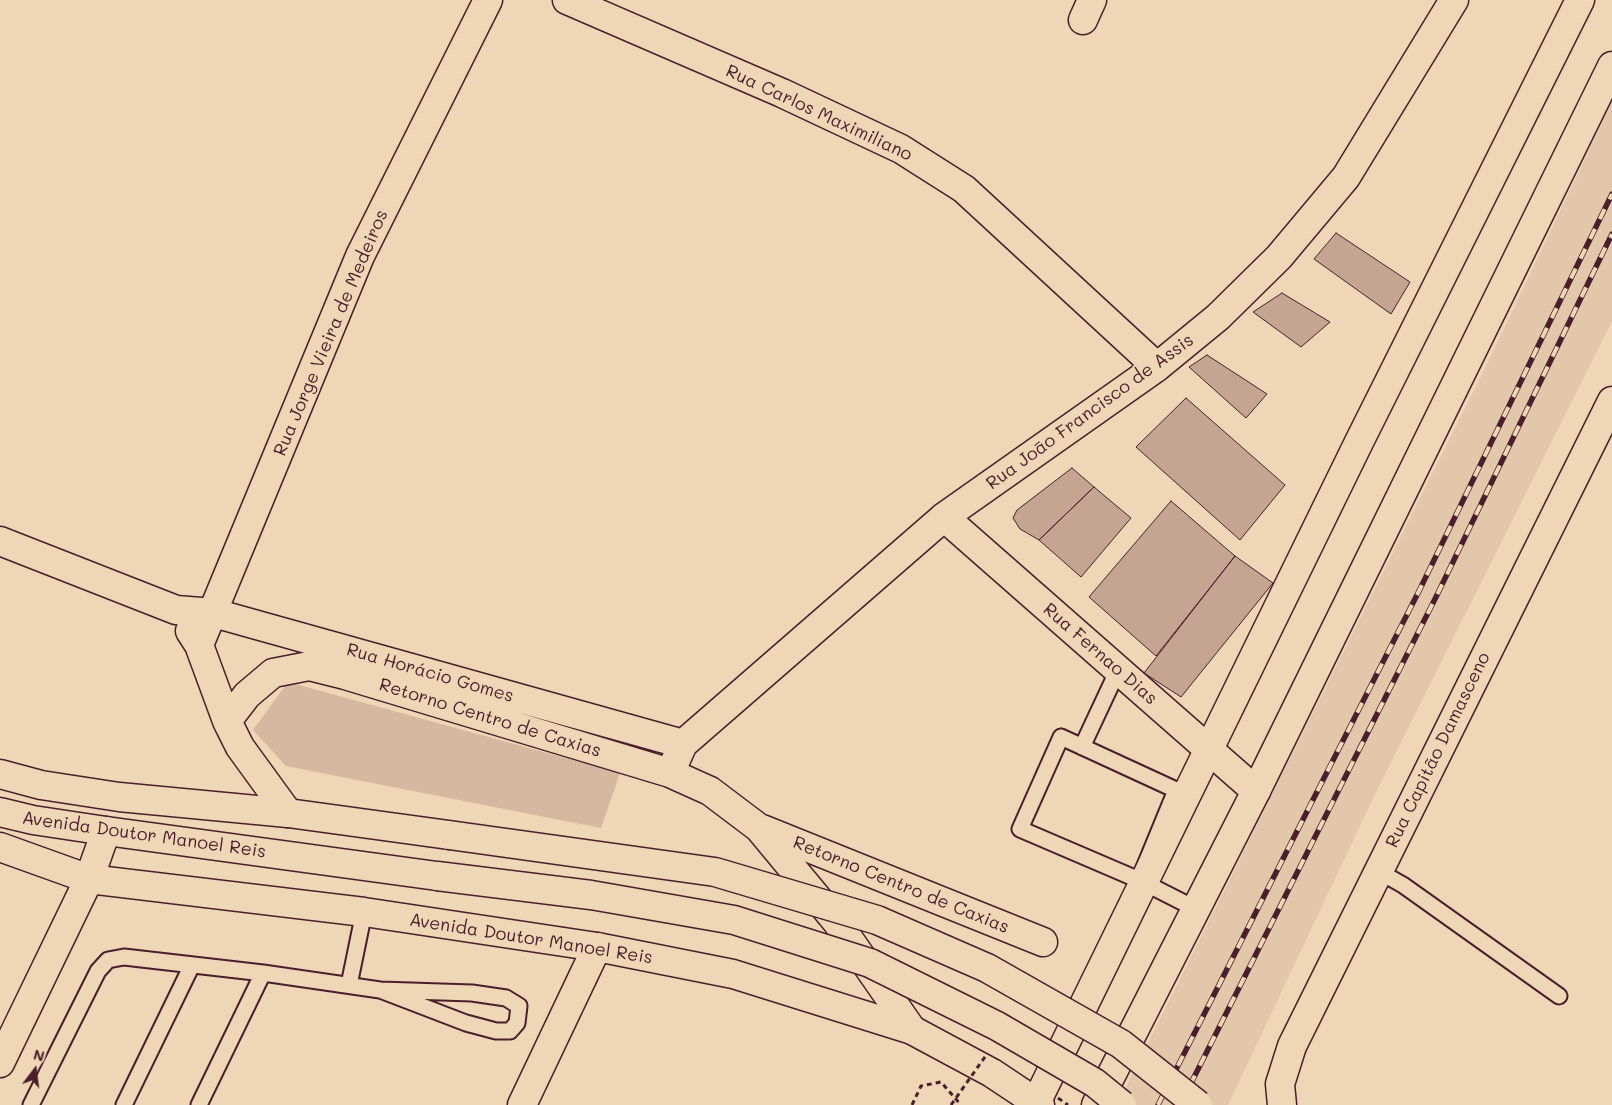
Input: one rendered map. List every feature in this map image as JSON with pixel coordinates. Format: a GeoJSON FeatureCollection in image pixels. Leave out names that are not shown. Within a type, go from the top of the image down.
{"type":"FeatureCollection","features":[{"type":"Feature","properties":{"kind":"street","name":"Rua Jorge Vieira de Medeiros"},"geometry":{"type":"LineString","coordinates":[[199,645],[360,256],[488,0]]}},
{"type":"Feature","properties":{"kind":"street","name":"Rua Carlos Maximiliano"},"geometry":{"type":"LineString","coordinates":[[567,0],[782,93],[900,149],[964,189],[1157,367]]}},
{"type":"Feature","properties":{"kind":"street","name":"Rua Joāo Francisco de Assis"},"geometry":{"type":"LineString","coordinates":[[670,772],[683,744],[944,518],[1157,367],[1218,317],[1279,257],[1346,177],[1454,0]]}},
{"type":"Feature","properties":{"kind":"street"},"geometry":{"type":"LineString","coordinates":[[1041,1102],[1140,881],[1209,750],[1355,450],[1580,0]]}},
{"type":"Feature","properties":{"kind":"street"},"geometry":{"type":"LineString","coordinates":[[1096,1105],[1256,791],[1612,66]]}},
{"type":"Feature","properties":{"kind":"street","name":"Rua Capitão Damasceno"},"geometry":{"type":"LineString","coordinates":[[1282,1105],[1280,1084],[1292,1046],[1612,401]]}},
{"type":"Feature","properties":{"kind":"street","name":"Rua Fernao Dias"},"geometry":{"type":"LineString","coordinates":[[944,518],[1256,791]]}},
{"type":"Feature","properties":{"kind":"street","name":"Rua Horácio Gomes"},"geometry":{"type":"LineString","coordinates":[[0,541],[176,610],[214,612],[683,744]]}},
{"type":"Feature","properties":{"kind":"street"},"geometry":{"type":"LineString","coordinates":[[176,610],[199,645],[227,721],[240,747],[288,813]]}},
{"type":"Feature","properties":{"kind":"street","name":"Retorno Centro de Caxias"},"geometry":{"type":"LineString","coordinates":[[227,721],[247,695],[273,673],[309,666],[345,675],[670,772],[710,791],[758,828],[837,922],[912,1030]]}},
{"type":"Feature","properties":{"kind":"street","name":"Avenida Doutor Manoel Reis"},"geometry":{"type":"LineString","coordinates":[[0,774],[41,785],[119,797],[288,813],[715,872],[877,920],[987,968],[1121,1044],[1198,1105]]}},
{"type":"Feature","properties":{"kind":"street","name":"Avenida Doutor Manoel Reis"},"geometry":{"type":"LineString","coordinates":[[0,812],[33,820],[106,831],[591,896],[734,920],[870,963],[997,1026],[1095,1083],[1122,1105]]}},
{"type":"Feature","properties":{"kind":"street","name":"Retorno Centro de Caxias"},"geometry":{"type":"LineString","coordinates":[[758,828],[1043,942]]}},
{"type":"Feature","properties":{"kind":"street"},"geometry":{"type":"LineString","coordinates":[[0,1063],[89,879],[106,831]]}},
{"type":"Feature","properties":{"kind":"street","name":"Avenida Doutor Manoel Reis"},"geometry":{"type":"LineString","coordinates":[[0,847],[89,879],[364,912],[597,947],[733,974],[912,1030],[1041,1102]]}},
{"type":"Feature","properties":{"kind":"street"},"geometry":{"type":"LineString","coordinates":[[522,1105],[597,947]]}},
{"type":"Feature","properties":{"kind":"lane"},"geometry":{"type":"LineString","coordinates":[[1082,747],[1118,670]]}},
{"type":"Feature","properties":{"kind":"lane"},"geometry":{"type":"LineString","coordinates":[[1140,881],[1176,790],[1061,738],[1020,829],[1140,881],[1196,909]]}},
{"type":"Feature","properties":{"kind":"lane"},"geometry":{"type":"LineString","coordinates":[[1378,872],[1403,885],[1559,996]]}},
{"type":"Feature","properties":{"kind":"lane"},"geometry":{"type":"LineString","coordinates":[[349,985],[364,912]]}},
{"type":"Feature","properties":{"kind":"lane"},"geometry":{"type":"LineString","coordinates":[[31,1105],[98,971],[108,960],[124,958],[192,965],[380,990],[472,993],[506,998],[519,1006],[517,1023],[510,1031],[496,1031],[466,1023],[380,990]]}},
{"type":"Feature","properties":{"kind":"lane"},"geometry":{"type":"LineString","coordinates":[[124,1105],[192,965]]}},
{"type":"Feature","properties":{"kind":"lane"},"geometry":{"type":"LineString","coordinates":[[199,1105],[263,973]]}},
{"type":"Feature","properties":{"kind":"path"},"geometry":{"type":"LineString","coordinates":[[952,1105],[988,1052],[996,1057]]}},
{"type":"Feature","properties":{"kind":"path"},"geometry":{"type":"LineString","coordinates":[[912,1105],[921,1086],[941,1082],[961,1105]]}},
{"type":"Feature","properties":{"kind":"path"},"geometry":{"type":"LineString","coordinates":[[1041,1102],[1068,1105]]}},
{"type":"Feature","properties":{"kind":"shaded area"},"geometry":{"type":"Polygon","coordinates":[[[1612,102],[1612,321],[1375,794],[1228,1105],[1117,1105],[1489,360],[1612,102]]]}},
{"type":"Feature","properties":{"kind":"shaded area"},"geometry":{"type":"Polygon","coordinates":[[[288,682],[620,773],[601,828],[286,766],[253,730],[288,682]]]}},
{"type":"Feature","properties":{"kind":"building"},"geometry":{"type":"Polygon","coordinates":[[[1336,233],[1410,282],[1391,314],[1314,259],[1336,233]]]}},
{"type":"Feature","properties":{"kind":"building"},"geometry":{"type":"Polygon","coordinates":[[[1282,293],[1330,322],[1301,347],[1253,312],[1282,293]]]}},
{"type":"Feature","properties":{"kind":"building"},"geometry":{"type":"Polygon","coordinates":[[[1207,355],[1267,394],[1246,418],[1189,367],[1207,355]]]}},
{"type":"Feature","properties":{"kind":"building"},"geometry":{"type":"Polygon","coordinates":[[[1186,398],[1285,485],[1240,540],[1136,447],[1186,398]]]}},
{"type":"Feature","properties":{"kind":"building"},"geometry":{"type":"Polygon","coordinates":[[[1072,468],[1094,487],[1039,540],[1020,529],[1013,518],[1017,510],[1072,468]]]}},
{"type":"Feature","properties":{"kind":"building"},"geometry":{"type":"Polygon","coordinates":[[[1094,487],[1131,518],[1081,577],[1039,540],[1094,487]]]}},
{"type":"Feature","properties":{"kind":"building"},"geometry":{"type":"Polygon","coordinates":[[[1171,501],[1235,556],[1156,656],[1089,597],[1171,501]]]}},
{"type":"Feature","properties":{"kind":"building"},"geometry":{"type":"Polygon","coordinates":[[[1235,556],[1273,583],[1181,697],[1144,673],[1235,556]]]}},
{"type":"Feature","properties":{"kind":"railway"},"geometry":{"type":"LineString","coordinates":[[1158,1105],[1420,589],[1612,194]]}},
{"type":"Feature","properties":{"kind":"railway"},"geometry":{"type":"LineString","coordinates":[[1180,1105],[1436,597],[1612,234]]}}]}
